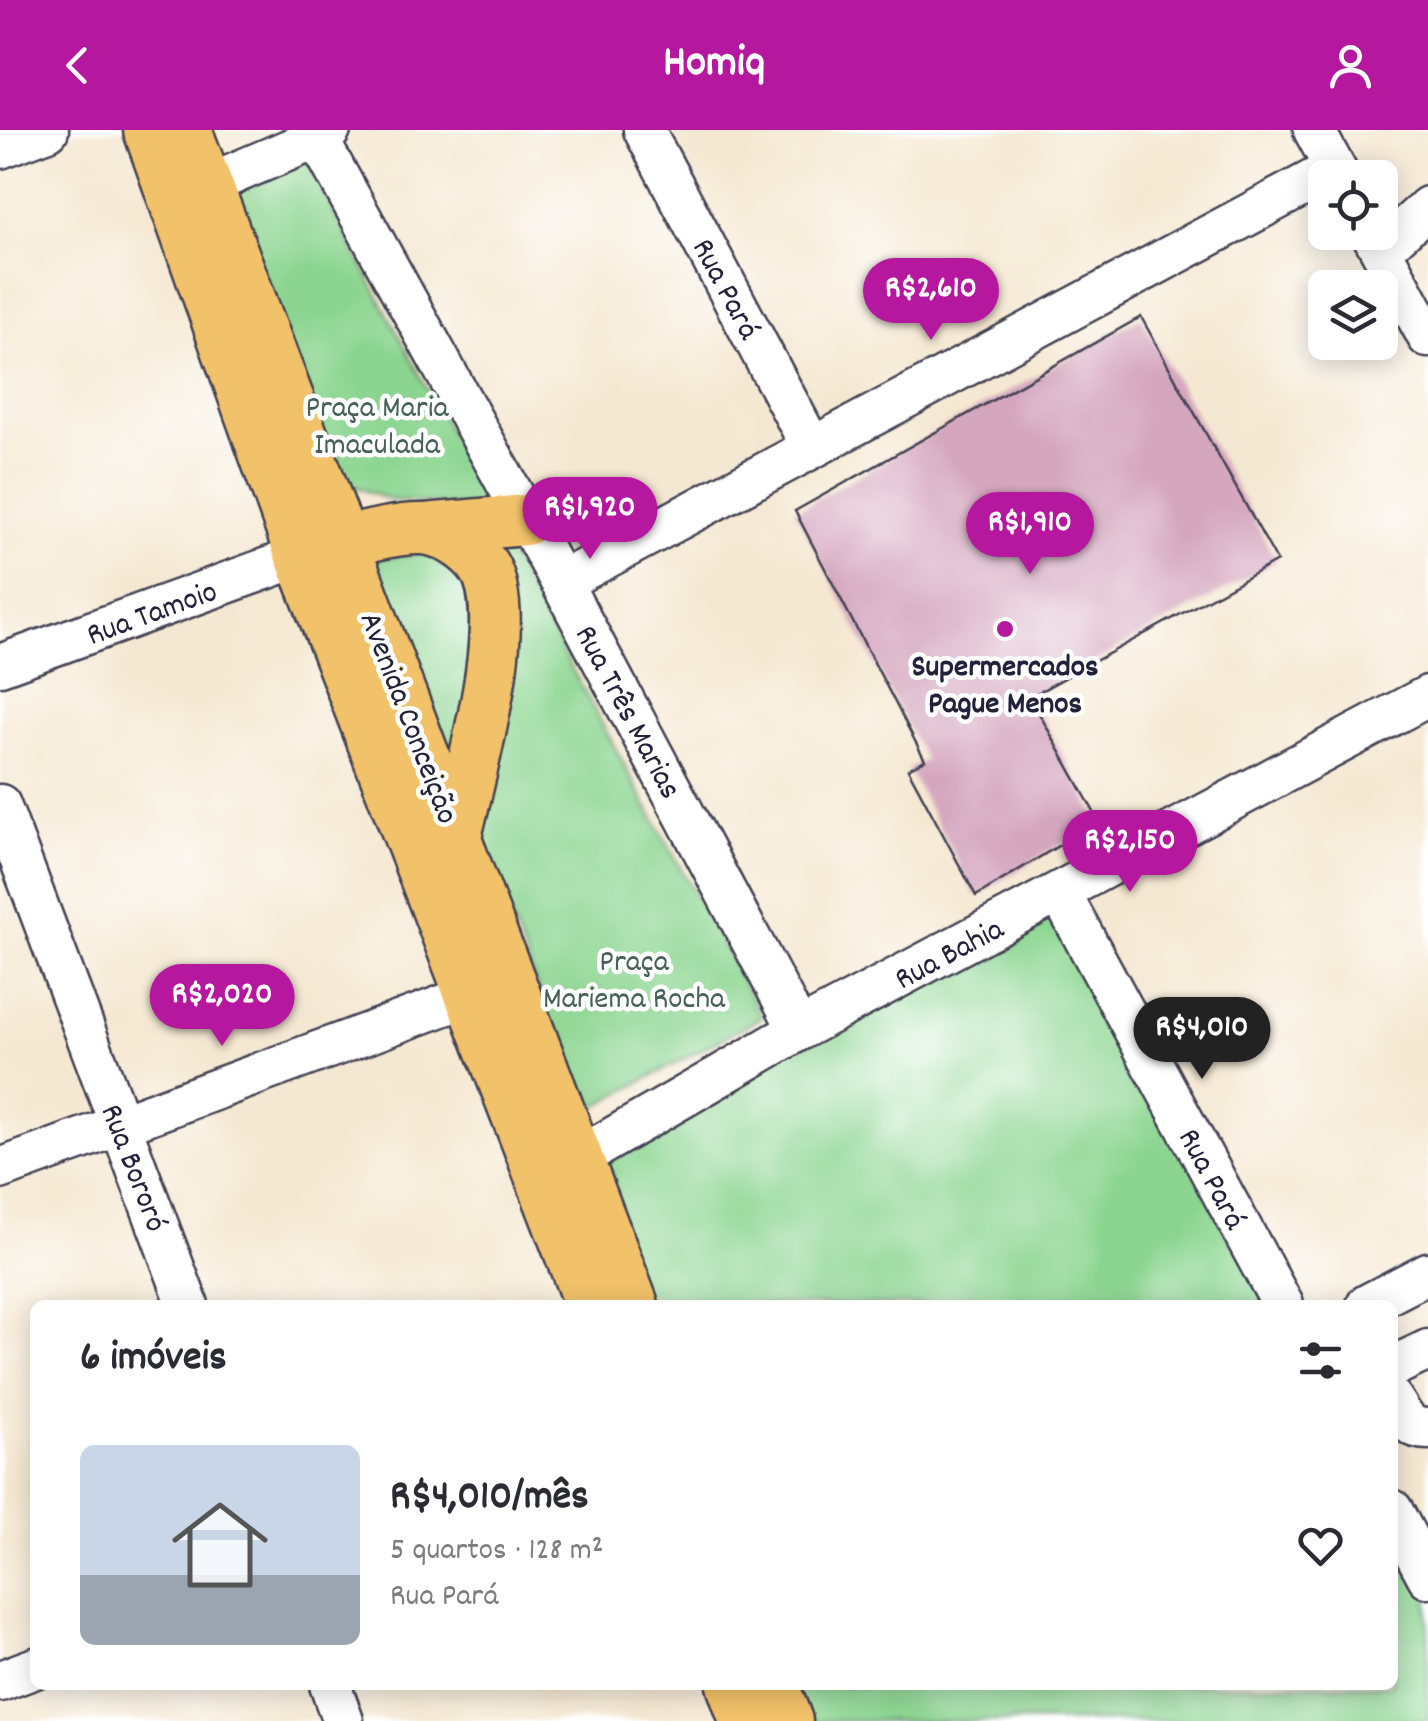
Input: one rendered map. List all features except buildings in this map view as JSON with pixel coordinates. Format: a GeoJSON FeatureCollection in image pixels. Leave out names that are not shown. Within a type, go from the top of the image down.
{"type":"FeatureCollection","features":[{"type":"Feature","properties":{"kind":"main road","name":"Avenida Conceição"},"geometry":{"type":"LineString","coordinates":[[149,130],[323,549],[456,837],[630,1300]]}},
{"type":"Feature","properties":{"kind":"main road","name":"Avenida Conceição"},"geometry":{"type":"LineString","coordinates":[[186,130],[469,996],[588,1300]]}},
{"type":"Feature","properties":{"kind":"main road"},"geometry":{"type":"LineString","coordinates":[[323,549],[421,529],[525,520]]}},
{"type":"Feature","properties":{"kind":"main road"},"geometry":{"type":"LineString","coordinates":[[421,529],[451,538],[470,551],[484,567],[496,607],[486,699],[456,837]]}},
{"type":"Feature","properties":{"kind":"main road"},"geometry":{"type":"LineString","coordinates":[[734,1690],[745,1721]]}},
{"type":"Feature","properties":{"kind":"main road"},"geometry":{"type":"LineString","coordinates":[[775,1690],[787,1721]]}},
{"type":"Feature","properties":{"kind":"street"},"geometry":{"type":"LineString","coordinates":[[0,148],[48,130]]}},
{"type":"Feature","properties":{"kind":"street","name":"Rua Pará"},"geometry":{"type":"LineString","coordinates":[[644,130],[811,446]]}},
{"type":"Feature","properties":{"kind":"street"},"geometry":{"type":"LineString","coordinates":[[1314,130],[1330,160]]}},
{"type":"Feature","properties":{"kind":"street"},"geometry":{"type":"LineString","coordinates":[[207,185],[320,133]]}},
{"type":"Feature","properties":{"kind":"street","name":"Rua Três Marias"},"geometry":{"type":"LineString","coordinates":[[320,133],[799,1030]]}},
{"type":"Feature","properties":{"kind":"street"},"geometry":{"type":"LineString","coordinates":[[561,582],[811,446],[1308,188]]}},
{"type":"Feature","properties":{"kind":"street"},"geometry":{"type":"LineString","coordinates":[[1398,227],[1428,207]]}},
{"type":"Feature","properties":{"kind":"street"},"geometry":{"type":"LineString","coordinates":[[1381,250],[1428,336]]}},
{"type":"Feature","properties":{"kind":"street","name":"Rua Tamoio"},"geometry":{"type":"LineString","coordinates":[[0,665],[323,549]]}},
{"type":"Feature","properties":{"kind":"street","name":"Rua Bahia"},"geometry":{"type":"LineString","coordinates":[[578,1158],[799,1030],[1428,696]]}},
{"type":"Feature","properties":{"kind":"street","name":"Rua Bororó"},"geometry":{"type":"LineString","coordinates":[[0,805],[186,1300]]}},
{"type":"Feature","properties":{"kind":"street","name":"Rua Pará"},"geometry":{"type":"LineString","coordinates":[[1060,893],[1279,1300]]}},
{"type":"Feature","properties":{"kind":"street"},"geometry":{"type":"LineString","coordinates":[[0,1169],[469,996]]}},
{"type":"Feature","properties":{"kind":"street"},"geometry":{"type":"LineString","coordinates":[[1377,1300],[1428,1273]]}},
{"type":"Feature","properties":{"kind":"street"},"geometry":{"type":"LineString","coordinates":[[1398,1365],[1428,1350]]}},
{"type":"Feature","properties":{"kind":"street"},"geometry":{"type":"LineString","coordinates":[[1398,1408],[1409,1424],[1428,1428]]}},
{"type":"Feature","properties":{"kind":"street"},"geometry":{"type":"LineString","coordinates":[[1398,1521],[1428,1577]]}},
{"type":"Feature","properties":{"kind":"street"},"geometry":{"type":"LineString","coordinates":[[0,1681],[30,1670]]}},
{"type":"Feature","properties":{"kind":"street"},"geometry":{"type":"LineString","coordinates":[[332,1690],[343,1721]]}},
{"type":"Feature","properties":{"kind":"green space","name":"Praça Maria Imaculada"},"geometry":{"type":"Polygon","coordinates":[[[306,159],[490,508],[389,500],[334,478],[227,194],[306,159]]]}},
{"type":"Feature","properties":{"kind":"green space","name":"Praça Mariema Rocha"},"geometry":{"type":"Polygon","coordinates":[[[503,543],[762,1017],[585,1112],[374,559],[503,543]]]}},
{"type":"Feature","properties":{"kind":"green space"},"geometry":{"type":"Polygon","coordinates":[[[1060,893],[1275,1300],[637,1300],[585,1154],[1060,893]]]}},
{"type":"Feature","properties":{"kind":"green space"},"geometry":{"type":"Polygon","coordinates":[[[1398,1531],[1428,1589],[1428,1721],[788,1721],[778,1690],[1398,1690],[1398,1531]]]}},
{"type":"Feature","properties":{"kind":"place","name":"Supermercados Pague Menos"},"geometry":{"type":"Point","coordinates":[1005,629]}}]}
